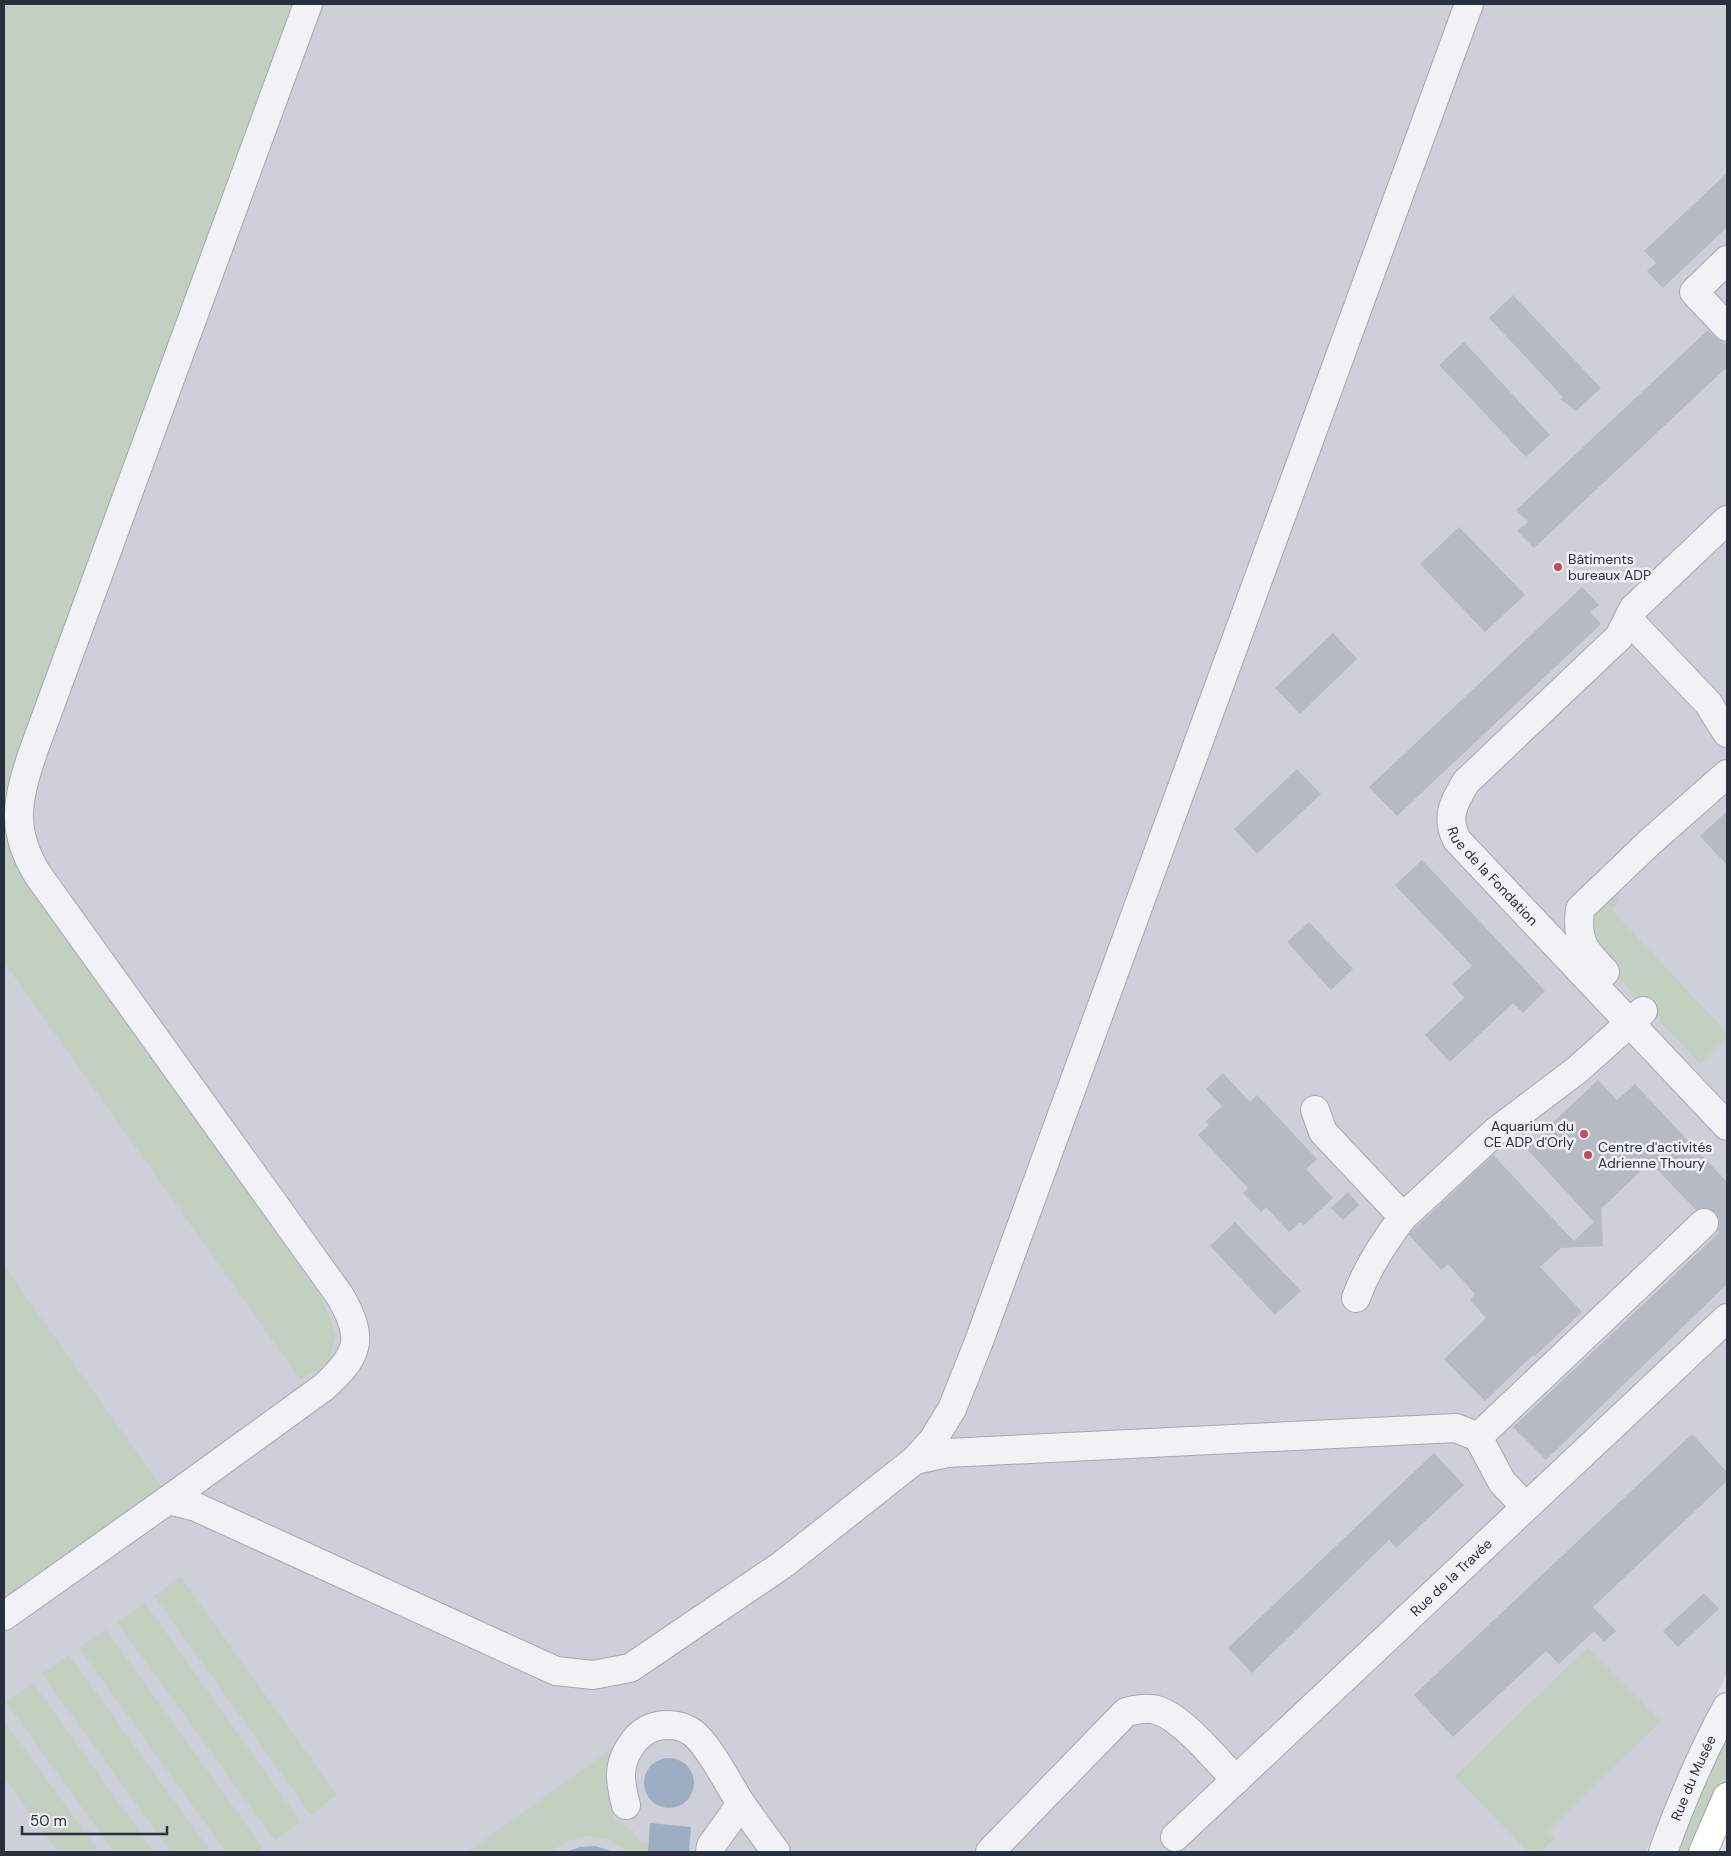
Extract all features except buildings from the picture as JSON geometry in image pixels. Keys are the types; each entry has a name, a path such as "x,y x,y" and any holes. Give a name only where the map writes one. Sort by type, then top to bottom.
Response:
{"main road":[{"path":"1703,1852 1727,1797"},
{"path":"1718,1852 1727,1830"}],"lane":[{"path":"4,1616 324,1387 337,1375 351,1357 356,1345 356,1334 340,1296 38,874 11,826 19,808 33,752 308,4"},
{"path":"168,1500 196,1507 556,1671 593,1675 630,1668 782,1565 915,1460 932,1440 952,1410 978,1344 1469,4"},
{"path":"1727,260 1694,292 1727,327"},
{"name":"Rue de la Fondation","path":"1727,520 1633,609 1619,637 1466,782 1452,807 1452,830 1457,840 1527,913 1727,1102"},
{"path":"1629,620 1708,702 1727,733"},
{"path":"1527,913 1540,918 1563,920 1580,909 1651,841 1727,774"},
{"name":"Rue de la Fondation","path":"1580,909 1578,925 1584,949 1636,1017 1727,1126"},
{"path":"1356,1298 1364,1275 1389,1235 1403,1217 1495,1132 1577,1070 1636,1017"},
{"path":"1316,1110 1322,1132 1403,1217"},
{"path":"1478,1437 1704,1223"},
{"name":"Rue de la Travée","path":"1175,1837 1727,1318"},
{"path":"915,1460 947,1454 1456,1428 1478,1437 1502,1482 1525,1506"},
{"name":"Rue du Musée","path":"1663,1852 1698,1764 1727,1706"},
{"path":"990,1852 1126,1712 1140,1709 1156,1709 1175,1719 1236,1780"},
{"path":"626,1805 621,1786 620,1768 629,1747 638,1736 650,1728 670,1724 684,1727 695,1734 707,1749 741,1804 776,1852"},
{"path":"710,1852 711,1846 741,1804"}],"shaded area":[{"path":"4,4 1727,4 1727,1674 1694,1739 1646,1852 4,1852"}],"green space":[{"path":"4,4 297,4 4,800"},
{"path":"6,838 14,856 322,1299 336,1334 329,1363 300,1379 4,962 4,840"},
{"path":"1611,894 1618,899 1618,902 1611,909 1727,1033 1727,1037 1700,1064 1594,951 1584,924"},
{"path":"4,1266 165,1492 4,1601"},
{"path":"181,1577 337,1795 311,1815 154,1596"},
{"path":"145,1603 301,1822 275,1841 117,1622"},
{"path":"106,1629 263,1848 256,1852 226,1852 79,1648"},
{"path":"1588,1647 1661,1721 1548,1832 1555,1838 1541,1852 1528,1852 1455,1776"},
{"path":"69,1655 211,1852 171,1852 42,1674"},
{"path":"33,1683 154,1852 114,1852 6,1702"},
{"path":"4,1720 99,1852 58,1852 4,1777"},
{"path":"1727,1728 1727,1780 1696,1852 1673,1852"},
{"path":"625,1737 612,1803 614,1820 634,1831 639,1842 648,1844 648,1852 628,1852 606,1839 587,1836 569,1841 549,1852 467,1852 604,1754"}],"water":[{"path":"664,1758 674,1758 687,1765 694,1778 694,1788 687,1801 674,1808 664,1808 655,1804 648,1797 644,1788 644,1778 648,1769 655,1762"},
{"path":"650,1823 691,1827 689,1852 648,1852"},
{"path":"596,1846 613,1852 565,1852 580,1847"}],"place":[{"name":"Bâtiments bureaux ADP","path":"1558,567"},
{"name":"Aquarium du CE ADP d'Orly","path":"1584,1134"},
{"name":"Centre d'activités Adrienne Thoury","path":"1588,1155"}]}
